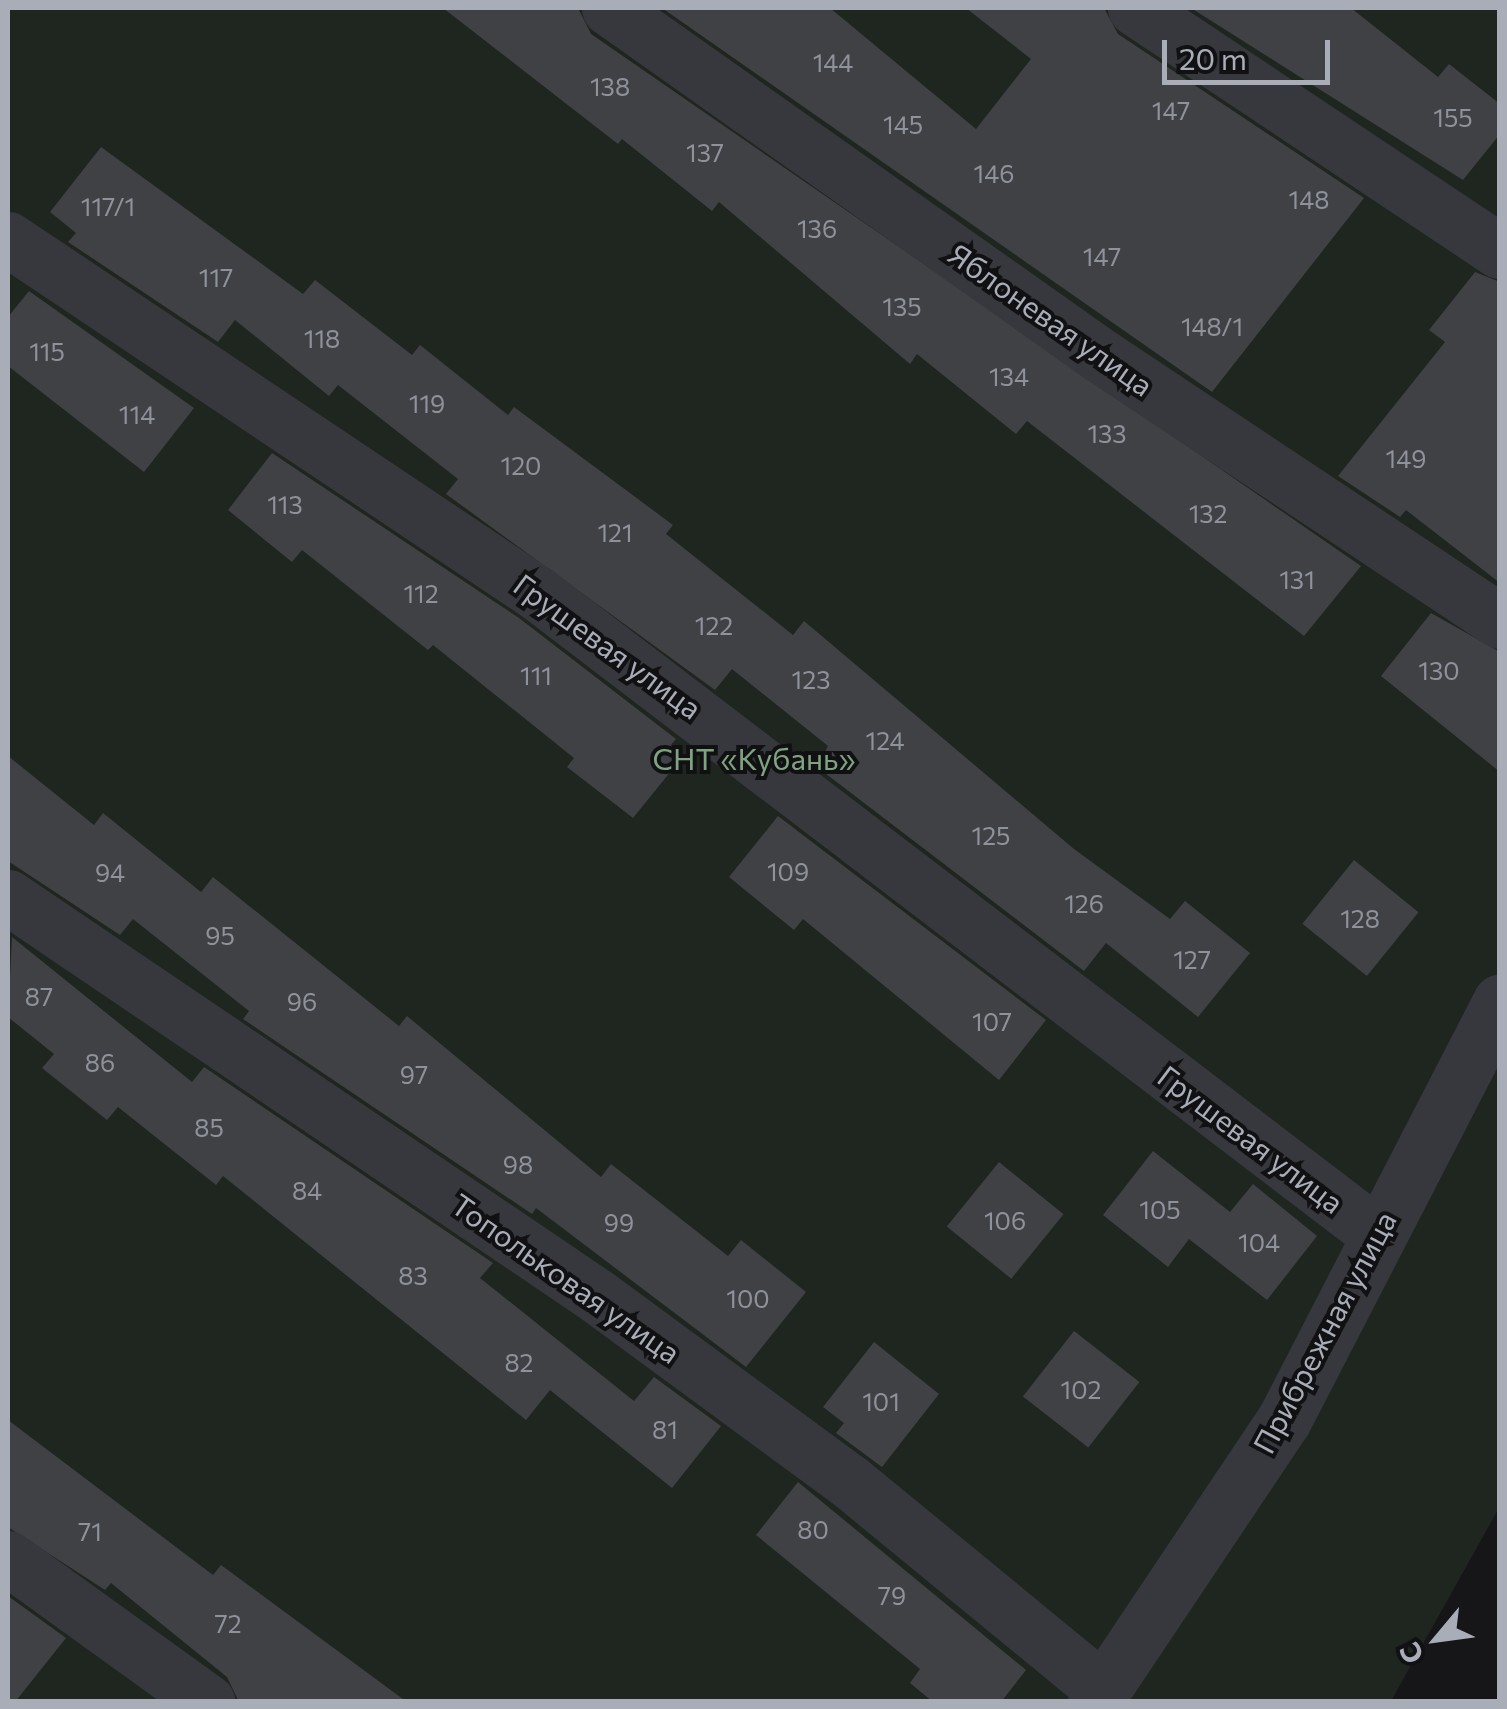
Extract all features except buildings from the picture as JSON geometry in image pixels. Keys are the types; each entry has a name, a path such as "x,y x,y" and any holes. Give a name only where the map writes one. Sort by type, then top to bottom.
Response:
{"street":[{"name":"Яблоневая улица","path":"609,8 1101,356 1500,621"},
{"path":"1135,8 1500,250"},
{"name":"Грушевая улица","path":"8,238 538,593 1376,1233"},
{"name":"Топольковая улица","path":"8,897 598,1296 849,1481 1099,1695"},
{"name":"Прибрежная улица","path":"1099,1695 1284,1420 1376,1233 1500,1001"},
{"path":"8,1558 208,1702"}],"green space":[{"name":"СНТ «Кубань»","path":"8,8 1499,8 1499,1508 1391,1701 8,1702"}]}
